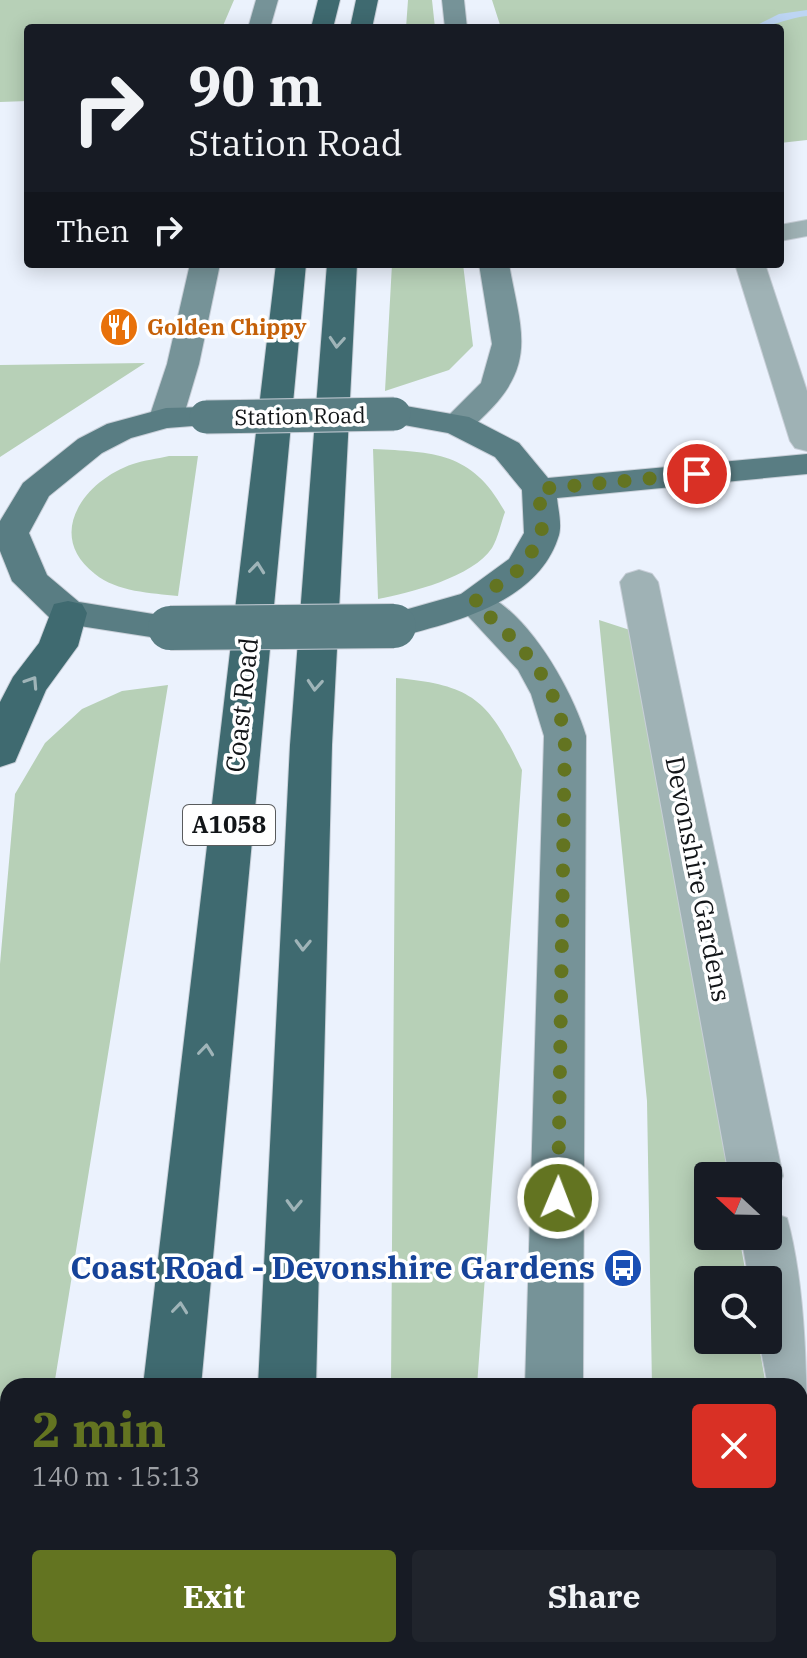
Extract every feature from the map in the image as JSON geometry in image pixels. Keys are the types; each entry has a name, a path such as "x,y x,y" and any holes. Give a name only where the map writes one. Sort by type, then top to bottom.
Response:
{"highway":[{"path":"323,24 329,0"},
{"path":"362,24 367,0"},
{"name":"Coast Road","path":"173,1378 291,268"},
{"name":"A1058","path":"287,1378 311,745 342,268"},
{"path":"0,752 27,686 58,646 68,613"}],"main road":[{"name":"Station Road","path":"166,418 394,414 457,424"},
{"path":"166,418 119,431 90,446 35,490 6,533 31,581 68,613 170,628 394,626 474,602 524,566 542,533 539,489 507,450 457,424"},
{"path":"539,489 807,464"}],"street":[{"path":"260,24 267,0"},
{"path":"453,0 456,24"},
{"path":"784,232 807,228"},
{"path":"166,418 183,364 204,268"},
{"path":"457,424 496,386 508,344 495,268"},
{"path":"751,268 807,441"},
{"name":"Devonshire Gardens","path":"639,582 753,1162"},
{"path":"474,602 528,652 546,678 559,708 565,736 554,1378"},
{"path":"771,1250 795,1378"}],"green space":[{"path":"0,0 234,0 224,24 24,24 24,101 0,102"},
{"path":"408,0 432,0 435,24 406,24"},
{"path":"492,0 807,0 807,140 784,143 784,24 500,24"},
{"path":"392,268 463,268 473,346 449,370 385,391"},
{"path":"145,363 0,457 0,365"},
{"path":"373,449 433,454 465,466 479,477 505,512 494,544 483,558 440,582 378,599"},
{"path":"169,456 198,456 178,596 113,585 95,574 80,559 73,543 72,526 77,510 100,482 115,472 133,464"},
{"path":"599,620 633,631 727,1162 694,1162 694,1250 742,1250 744,1266 694,1266 694,1354 760,1354 765,1378 652,1378 647,1101"},
{"path":"396,678 444,686 476,701 499,728 522,770 478,1378 391,1378"},
{"path":"168,685 55,1378 0,1378 0,964 15,794 45,743 82,709 122,691"}],"waterway":[{"path":"765,24 782,16 807,13"}],"place":[{"name":"Golden Chippy","path":"119,327"},
{"name":"Coast Road - Devonshire Gardens","path":"623,1268"}],"route":[{"path":"558,1198 565,736 559,708 546,678 528,652 474,602 524,566 542,533 539,489 697,474"}]}
